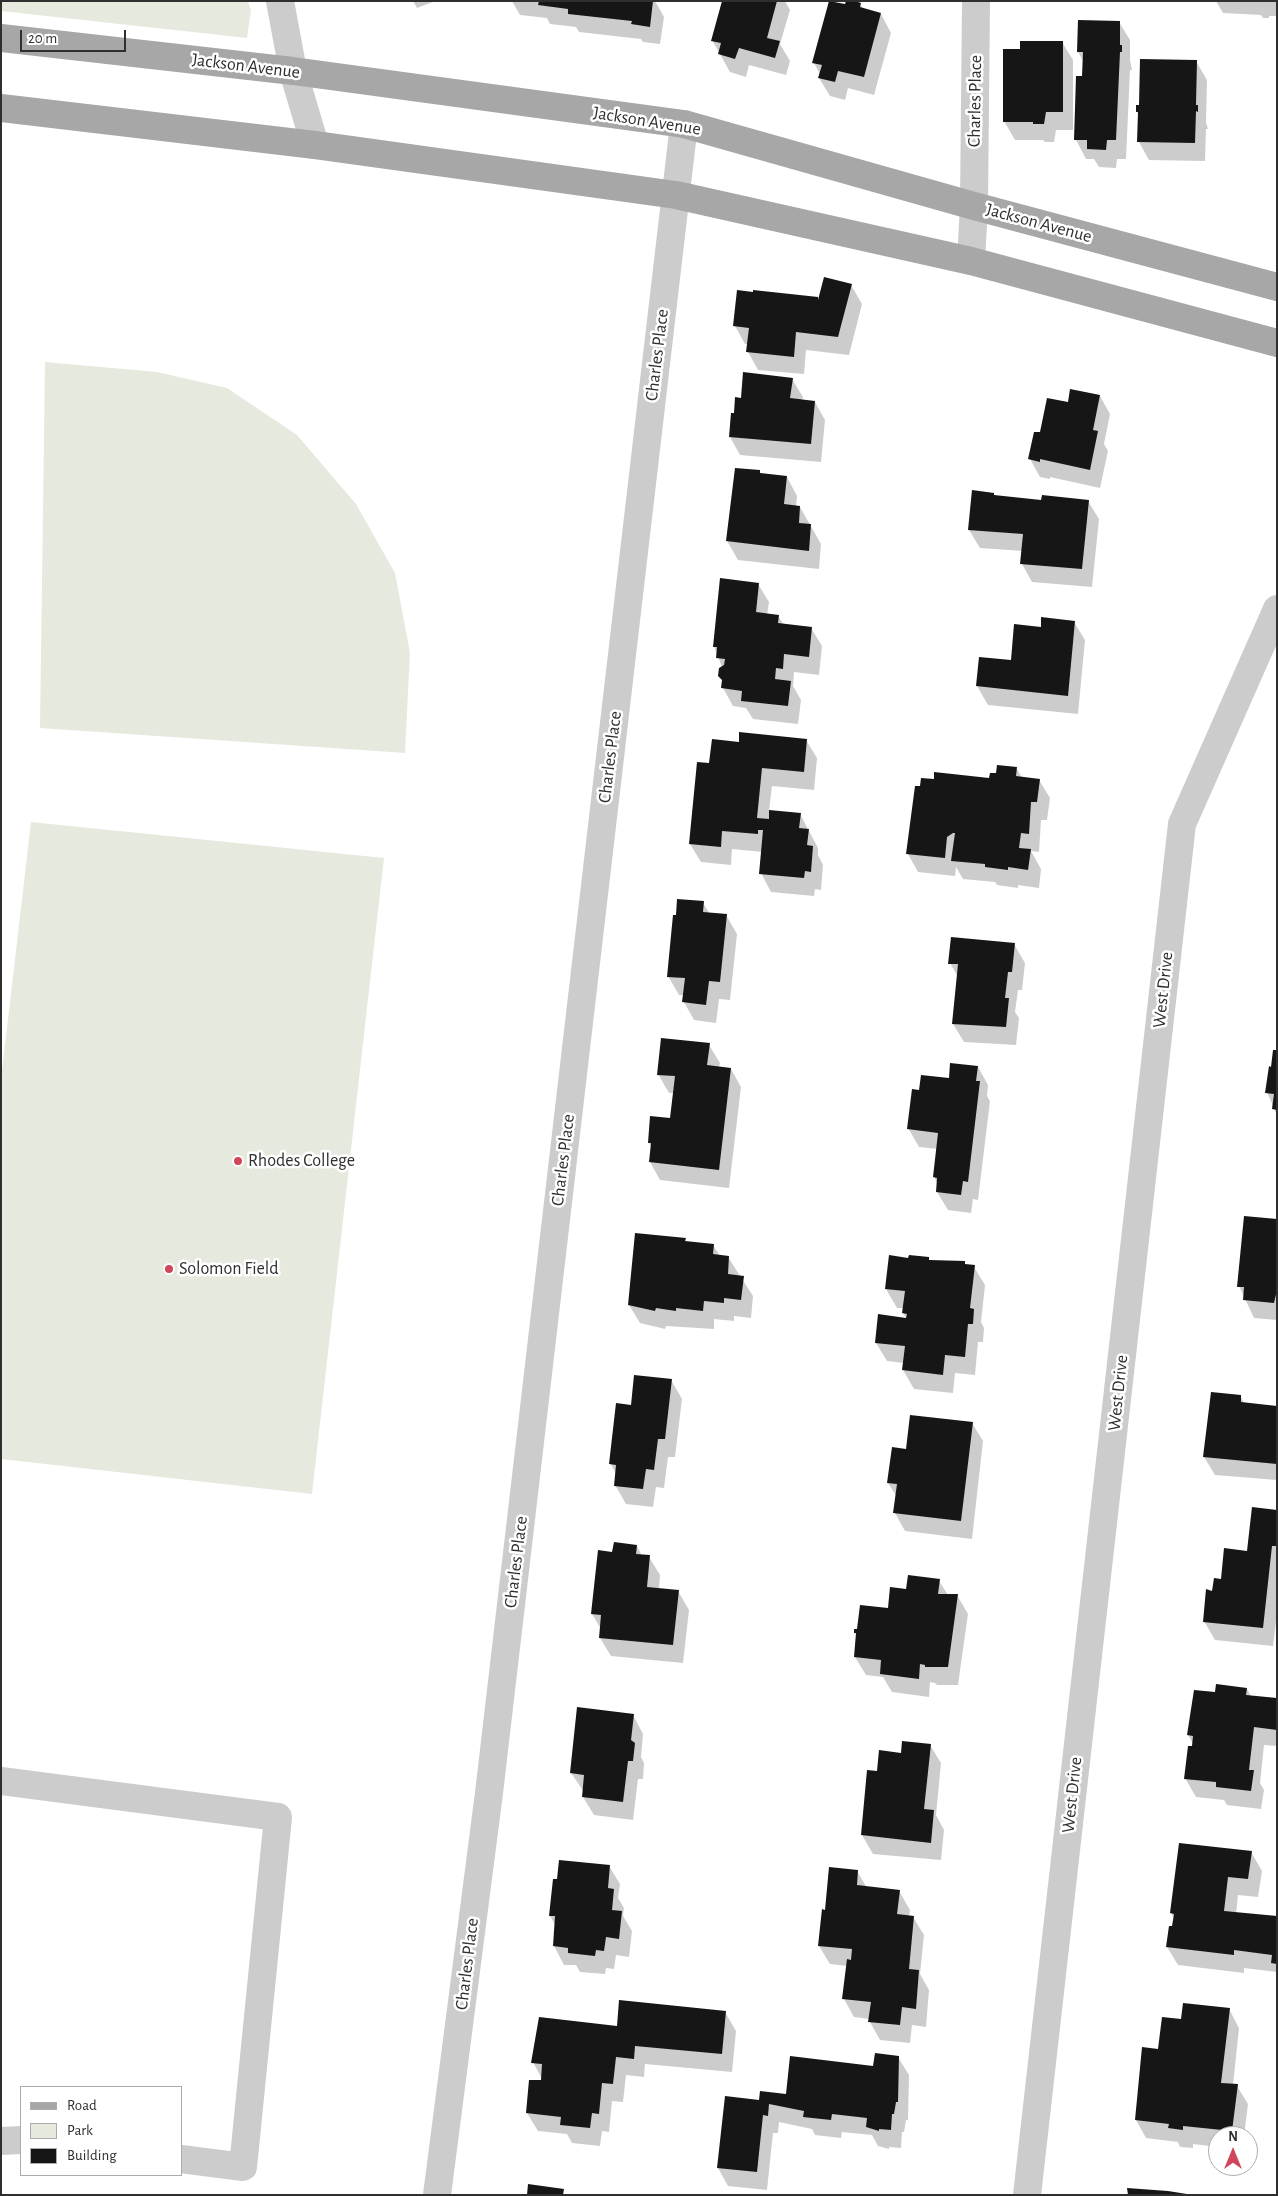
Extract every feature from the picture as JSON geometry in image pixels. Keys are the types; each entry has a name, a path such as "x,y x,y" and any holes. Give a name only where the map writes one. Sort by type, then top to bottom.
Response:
{"main road":[{"name":"Jackson Avenue","path":"1,38 293,71 684,124 974,206 1277,287"},
{"path":"1,108 315,144 676,195 971,261 1277,343"}],"street":[{"path":"280,1 293,71 315,144"},
{"name":"Charles Place","path":"971,261 974,206 976,1"},
{"name":"Charles Place","path":"437,2195 490,1783 684,124"},
{"name":"West Drive","path":"1027,2195 1182,824 1277,609"},
{"path":"1,1781 278,1817 244,2167 182,2159"},
{"path":"1,2141 20,2140"}],"green space":[{"path":"1,1 248,1 251,10 247,38 1,11"},
{"path":"45,362 157,372 227,388 297,435 356,504 395,573 410,653 405,753 40,728"},
{"name":"Solomon Field","path":"31,822 384,858 312,1494 1,1459 1,1079"}],"building":[{"path":"539,1 653,1 650,27 631,24 632,21 568,14 568,9 538,5"},
{"path":"722,1 777,1 767,38 780,41 775,58 739,48 735,59 718,54 721,43 711,41"},
{"path":"829,1 845,4 846,1 855,1 861,3 860,7 881,13 864,77 838,71 835,82 818,78 822,65 812,63"},
{"path":"1078,20 1120,21 1120,45 1122,45 1122,52 1120,52 1116,140 1107,140 1106,150 1087,149 1087,140 1074,140 1076,76 1082,76 1083,52 1077,52"},
{"path":"1020,41 1063,41 1063,112 1046,112 1044,124 1003,122 1003,49 1020,49"},
{"path":"1140,59 1197,60 1196,105 1198,105 1198,112 1196,111 1195,143 1137,142 1138,112 1136,112 1136,105 1139,105"},
{"path":"824,277 852,284 838,337 796,332 794,357 746,352 749,328 733,326 737,290 818,297 818,300"},
{"path":"743,372 793,378 790,398 815,401 811,444 729,437 731,413 734,413 735,397 741,398"},
{"path":"1070,389 1100,395 1093,430 1098,431 1090,470 1040,459 1040,462 1028,459 1034,432 1040,432 1047,398 1068,402"},
{"path":"735,468 760,470 760,473 787,476 784,504 800,506 799,523 811,524 809,551 726,541"},
{"path":"972,490 994,493 994,495 1041,500 1042,495 1089,500 1082,569 1020,564 1023,534 968,530"},
{"path":"720,578 759,583 756,612 779,615 778,623 812,627 809,657 784,654 783,669 776,668 775,679 791,681 788,706 741,701 742,691 721,688 722,680 718,676 719,668 724,665 725,659 716,658 717,647 713,647"},
{"path":"1041,617 1075,621 1068,696 976,686 979,657 1011,660 1014,624 1041,627"},
{"path":"739,732 807,739 804,772 762,768 757,818 769,819 769,810 801,813 799,828 809,829 807,845 813,846 811,872 805,871 804,878 759,874 763,830 758,830 758,834 722,831 721,847 689,844 697,762 709,763 712,739 739,742"},
{"path":"997,765 1017,767 1016,776 1040,779 1037,802 1031,802 1029,834 1021,833 1019,848 1031,849 1028,870 1008,867 1008,870 985,867 985,864 951,861 955,833 947,837 945,858 906,854 915,786 920,786 921,778 934,779 934,772 989,778 990,773 996,773"},
{"path":"677,899 704,901 703,912 727,914 720,982 709,981 706,1005 682,1002 685,978 667,977 673,915 676,915"},
{"path":"951,937 1015,943 1012,972 1008,972 1005,998 1009,998 1006,1027 952,1024 958,964 948,964"},
{"path":"661,1038 710,1043 707,1065 731,1068 719,1170 649,1162 651,1143 648,1143 650,1116 670,1118 675,1076 657,1075"},
{"path":"1273,1050 1277,1050 1277,1110 1272,1109 1274,1094 1265,1093"},
{"path":"950,1063 978,1066 976,1081 980,1081 968,1182 963,1181 961,1195 936,1192 937,1178 933,1177 938,1133 907,1129 912,1089 919,1090 921,1075 949,1078"},
{"path":"1244,1216 1277,1219 1277,1290 1274,1303 1243,1300 1244,1287 1237,1287"},
{"path":"635,1233 686,1238 685,1241 714,1244 713,1254 729,1256 728,1274 744,1276 741,1300 724,1298 724,1303 704,1301 703,1311 676,1308 676,1311 656,1308 655,1311 628,1305"},
{"path":"889,1255 908,1258 909,1255 929,1257 929,1260 965,1261 965,1264 975,1265 970,1308 974,1309 973,1324 968,1324 965,1357 945,1355 943,1375 902,1370 905,1346 875,1343 878,1314 906,1318 907,1314 902,1313 905,1291 885,1289"},
{"path":"634,1375 672,1379 665,1439 658,1439 654,1470 646,1469 643,1489 614,1486 616,1465 609,1464 616,1403 631,1405"},
{"path":"1211,1392 1241,1395 1241,1402 1277,1406 1277,1464 1203,1457"},
{"path":"910,1415 973,1422 961,1521 893,1513 897,1484 887,1483 892,1447 906,1449"},
{"path":"1252,1507 1277,1510 1277,1546 1272,1546 1263,1628 1203,1622 1206,1589 1212,1591 1214,1578 1221,1579 1224,1548 1247,1551"},
{"path":"614,1542 637,1545 636,1554 650,1555 647,1587 679,1590 673,1645 599,1638 601,1615 591,1614 598,1550 612,1552"},
{"path":"908,1575 940,1579 938,1594 958,1594 948,1667 925,1667 925,1665 920,1664 919,1679 880,1674 881,1660 854,1657 856,1633 854,1633 854,1629 857,1629 860,1605 888,1608 890,1587 906,1589"},
{"path":"1216,1684 1247,1688 1246,1695 1277,1698 1277,1730 1254,1727 1249,1770 1254,1770 1251,1791 1216,1787 1216,1782 1184,1779 1188,1746 1192,1746 1193,1736 1187,1735 1194,1690 1215,1692"},
{"path":"577,1707 634,1714 631,1740 635,1743 633,1761 628,1761 623,1802 582,1797 584,1775 570,1773"},
{"path":"902,1741 931,1744 924,1809 934,1810 931,1843 861,1835 867,1770 877,1771 879,1750 901,1753"},
{"path":"1179,1843 1252,1851 1248,1879 1228,1877 1224,1911 1277,1916 1277,1964 1271,1963 1272,1955 1234,1950 1234,1955 1166,1947 1169,1926 1172,1926 1174,1914 1170,1913"},
{"path":"559,1860 610,1865 608,1888 614,1889 612,1910 622,1911 619,1939 606,1937 604,1951 596,1950 595,1956 568,1953 568,1948 553,1946 555,1916 549,1916 553,1879 557,1879"},
{"path":"829,1867 858,1870 857,1885 900,1890 897,1914 914,1916 909,1969 919,1970 916,2009 902,2007 900,2025 868,2022 871,2002 842,1999 847,1959 851,1960 852,1949 818,1946 822,1909 825,1910"},
{"path":"619,2000 726,2011 722,2054 635,2046 634,2059 616,2057 613,2084 602,2083 599,2114 592,2113 590,2128 560,2125 561,2117 526,2113 529,2080 541,2080 542,2064 531,2063 539,2017 617,2026"},
{"path":"1183,2003 1230,2008 1221,2083 1238,2084 1233,2126 1208,2126 1208,2129 1183,2126 1183,2130 1168,2128 1169,2124 1135,2120 1142,2047 1158,2049 1162,2017 1181,2019"},
{"path":"875,2053 899,2056 898,2102 896,2102 894,2114 892,2114 891,2130 879,2129 879,2131 866,2127 867,2118 832,2114 831,2120 803,2117 804,2111 769,2104 768,2116 763,2115 757,2172 717,2168 725,2096 759,2100 760,2091 786,2094 790,2056 873,2066"},
{"path":"528,2184 564,2189 563,2195 527,2195"},
{"path":"1127,2188 1168,2191 1193,2195 1128,2195"}],"place":[{"name":"Rhodes College","path":"238,1161"},
{"name":"Solomon Field","path":"169,1269"}]}
